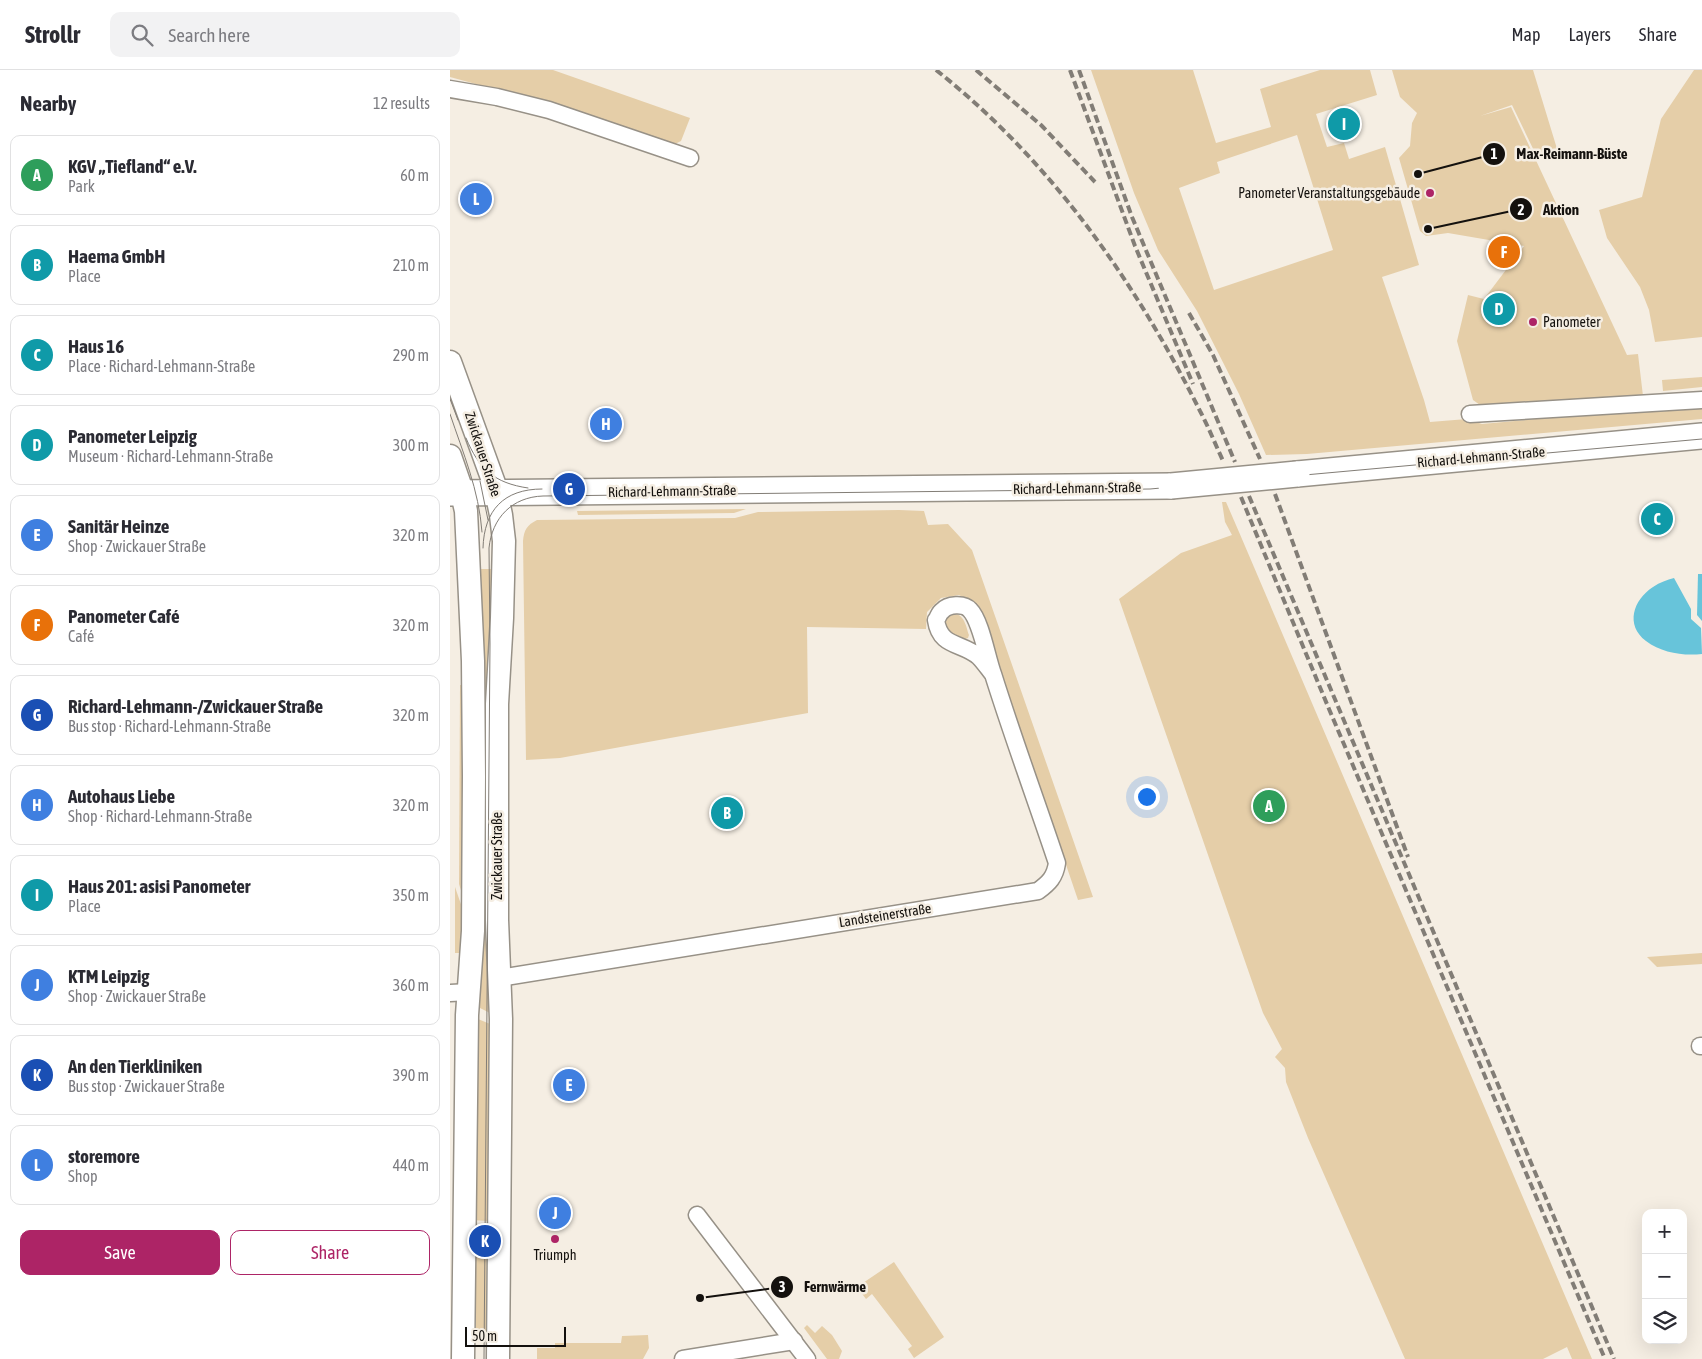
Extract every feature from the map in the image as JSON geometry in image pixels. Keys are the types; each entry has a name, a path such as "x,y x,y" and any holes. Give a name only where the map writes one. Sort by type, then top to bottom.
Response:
{"main road":[{"name":"Zwickauer Straße","path":"450,362 497,493 504,545 497,704 497,920 501,1038 498,1359"},
{"name":"Richard-Lehmann-Straße","path":"456,494 1171,486 1702,436"},
{"name":"Zwickauer Straße","path":"450,456 456,494 467,521 474,688 473,931 459,993 467,1014 463,1359"}],"street":[{"path":"450,89 497,97 549,110 690,158"},
{"path":"1470,414 1702,400"},
{"name":"Landsteinerstraße","path":"499,978 1038,891 1049,883 1055,874 1057,863 992,673"},
{"path":"697,1216 808,1359"},
{"path":"683,1359 794,1341"}],"shaded area":[{"path":"450,70 553,70 690,118 681,141 673,145 553,105 450,77"},
{"path":"1091,70 1193,70 1216,143 1271,127 1260,89 1320,70 1370,70 1377,95 1316,114 1327,147 1344,143 1349,159 1385,147 1419,265 1382,277 1430,422 1467,419 1482,424 1610,412 1702,407 1702,419 1307,454 1266,455 1239,394 1197,311 1158,250 1134,193","holes":["1297,135 1333,250 1214,290 1179,188 1220,173 1217,162"]},
{"path":"1392,70 1533,70 1558,152 1538,159 1512,105 1480,116 1511,107 1627,355 1638,354 1643,396 1487,410 1473,400 1457,341 1468,295 1484,299 1524,246 1448,233 1426,236 1420,231 1399,158 1410,146 1412,123 1417,113 1400,97"},
{"path":"1694,70 1702,70 1702,337 1655,342 1649,310 1640,287 1607,238 1599,210 1642,197 1661,119"},
{"path":"1702,377 1702,387 1663,391 1662,380"},
{"path":"1222,502 1226,502 1239,532 1592,1359 1572,1359 1567,1347 1543,1359 1405,1359 1308,1138 1286,1082 1285,1068 1275,1057 1282,1049 1263,1013 1119,599 1181,553 1232,535 1225,522"},
{"path":"746,509 734,513 578,515 577,511"},
{"path":"924,511 928,525 948,524 972,550 1093,897 1078,900 1002,677 973,603 959,595 941,598 927,612 926,629 807,627 808,713 560,758 526,760 523,541 528,526 537,520 735,518 758,512"},
{"path":"474,550 480,550 481,569 492,569 490,1013 480,1008 473,1008"},
{"path":"957,614 964,621 969,635 968,638 965,639 949,632 945,625 947,618"},
{"path":"460,685 464,685 467,909 459,884"},
{"path":"455,887 464,913 463,953 455,953"},
{"path":"1702,953 1702,964 1657,967 1647,957"},
{"path":"478,1019 490,1024 488,1221 471,1220"},
{"path":"476,1229 487,1229 486,1340 476,1339"},
{"path":"894,1262 944,1337 914,1358 908,1349 912,1346 872,1294 866,1299 857,1287"},
{"path":"807,1325 815,1333 822,1326 832,1335 842,1351 839,1359 827,1359 804,1328"},
{"path":"648,1335 649,1348 643,1359 537,1359 537,1348 555,1348 555,1343 621,1343 622,1336"}],"water":[{"path":"1698,574 1702,574 1702,621 1697,615"},
{"path":"1674,578 1691,609 1691,619 1701,628 1702,654 1680,654 1666,651 1646,641 1635,628 1634,613 1636,606 1646,592 1664,581"}],"tram line":[{"path":"450,399 458,420"},
{"path":"450,414 474,486 482,532"},
{"path":"466,438 476,458 489,473 516,486 528,488"},
{"path":"484,1359 490,644 489,548 494,527 513,505 522,500 543,496 1150,489 1702,439"},
{"path":"480,481 488,520"},
{"path":"483,548 487,523 499,504 517,493 542,489"}],"railway":[{"path":"936,70 978,105 1017,143 1087,226 1148,316 1200,411 1224,463"},
{"path":"976,70 1041,125 1095,182"},
{"path":"1070,70 1135,246 1193,384"},
{"path":"1079,70 1132,217 1235,462"},
{"path":"1189,313 1213,355 1260,459"},
{"path":"1275,494 1408,857"},
{"path":"1249,496 1614,1359"},
{"path":"1241,497 1605,1359"}],"place":[{"name":"Haus 201: asisi Panometer","path":"1344,124"},
{"name":"Max-Reimann-Büste","path":"1418,174"},
{"name":"Panometer Veranstaltungsgebäude","path":"1430,193"},
{"name":"storemore","path":"476,199"},
{"name":"Aktion","path":"1428,229"},
{"name":"Panometer Café","path":"1504,252"},
{"name":"Panometer Leipzig","path":"1499,309"},
{"name":"Panometer","path":"1533,322"},
{"name":"Autohaus Liebe","path":"606,424"},
{"name":"Richard-Lehmann-/Zwickauer Straße","path":"569,489"},
{"name":"Haus 16","path":"1657,519"},
{"name":"KGV „Tiefland“ e.V.","path":"1269,806"},
{"name":"Haema GmbH","path":"727,813"},
{"name":"Sanitär Heinze","path":"569,1085"},
{"name":"KTM Leipzig","path":"555,1213"},
{"name":"Triumph","path":"555,1239"},
{"name":"An den Tierkliniken","path":"485,1241"},
{"name":"Fernwärme","path":"700,1298"}]}
